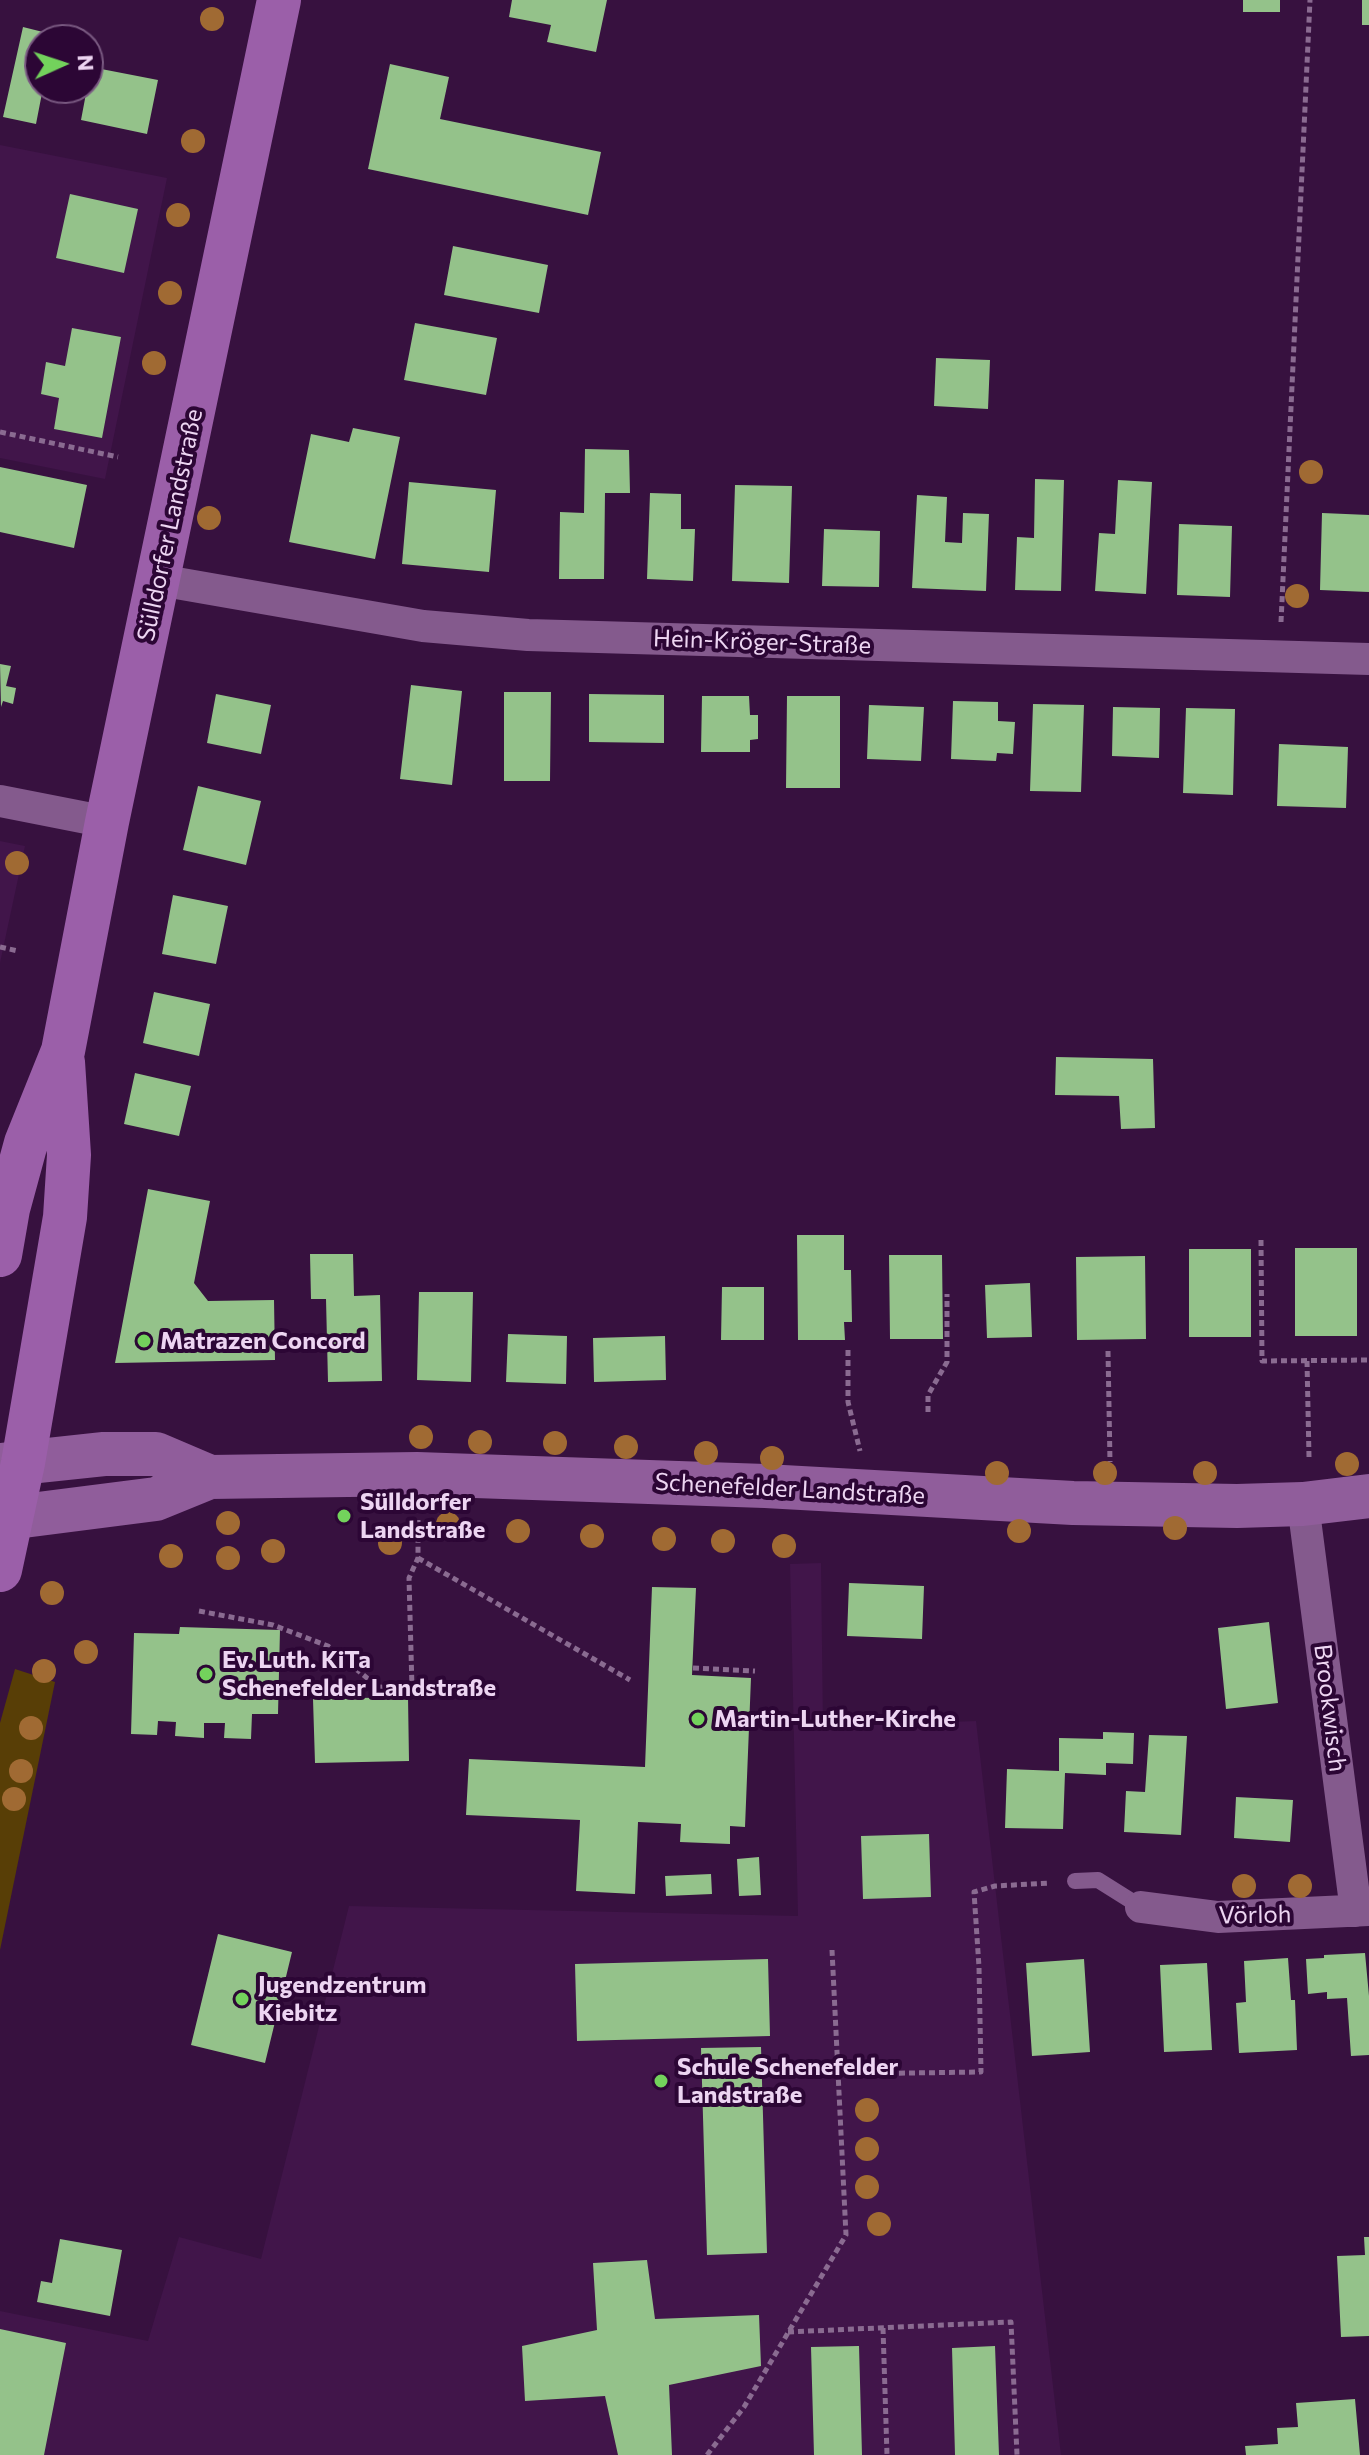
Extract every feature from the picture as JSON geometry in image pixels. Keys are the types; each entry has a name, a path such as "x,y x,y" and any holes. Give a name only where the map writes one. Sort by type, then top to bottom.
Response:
{"main road":[{"name":"Sülldorfer Landstraße","path":"0,1255 8,1209 26,1143 63,1051 107,822 279,0"},
{"name":"Sülldorfer Landstraße","path":"0,1570 11,1464 65,1217 69,1155 63,1051"},
{"name":"Schenefelder Landstraße","path":"11,1464 104,1454 156,1454 210,1477"},
{"name":"Schenefelder Landstraße","path":"6,1518 156,1499 210,1477 417,1474 765,1486 1073,1503 1237,1506 1303,1504 1369,1496"}],"street":[{"name":"Hein-Kröger-Straße","path":"159,580 423,626 528,635 1369,659"},
{"path":"0,801 107,822"},
{"name":"Brookwisch","path":"1303,1504 1362,1910"},
{"name":"Vörloh","path":"1141,1907 1218,1917 1362,1910"}],"lane":[{"path":"1075,1881 1098,1880 1141,1907"}],"path":[{"path":"1280,657 1310,0"},
{"path":"0,432 118,457"},
{"path":"0,947 18,951"},
{"path":"1261,1240 1262,1361 1369,1360"},
{"path":"928,1412 928,1395 947,1362 947,1294"},
{"path":"848,1350 848,1402 860,1451"},
{"path":"1108,1351 1110,1464"},
{"path":"1307,1361 1309,1457"},
{"path":"199,1611 273,1625 328,1646 378,1687 412,1688 409,1578 418,1558 418,1520"},
{"path":"418,1558 630,1680"},
{"path":"693,1668 755,1671"},
{"path":"839,2074 981,2072 974,1892 995,1886 1075,1881"},
{"path":"707,2455 744,2407 846,2235 832,1950"},
{"path":"788,2332 1011,2322 1017,2455"},
{"path":"883,2328 887,2455"}],"shaded area":[{"path":"0,145 167,178 105,479 0,458"},
{"path":"0,841 25,846 0,963"},
{"name":"Schule Schenefelder Landstraße","path":"821,1563 823,1727 976,1721 1061,2455 0,2455 0,2311 148,2341 179,2237 261,2259 349,1906 798,1916 790,1564"},
{"path":"15,1669 55,1682 0,1950 0,1723"}],"building":[{"path":"512,0 607,0 596,52 547,42 551,25 509,17"},
{"path":"1243,0 1280,0 1280,12 1243,12"},
{"path":"1362,0 1369,0 1369,25 1362,25"},
{"path":"23,27 24,104 40,104 36,124 3,117"},
{"path":"390,64 449,77 440,119 601,152 588,215 368,169"},
{"path":"104,70 158,80 147,134 81,120 84,104 104,104"},
{"path":"70,194 138,209 124,273 56,258"},
{"path":"453,246 548,265 539,313 444,295"},
{"path":"415,323 497,338 486,395 404,380"},
{"path":"72,328 121,337 102,438 54,429 59,398 41,394 46,362 65,366"},
{"path":"936,358 990,360 988,409 934,406"},
{"path":"353,428 400,437 375,559 289,542 311,434 349,442"},
{"path":"585,449 629,450 630,493 605,493 604,579 559,579 560,512 584,513"},
{"path":"0,467 87,485 74,548 0,532"},
{"path":"1035,479 1064,480 1061,591 1015,590 1017,537 1034,538"},
{"path":"1118,480 1152,482 1146,594 1095,591 1099,533 1115,534"},
{"path":"409,482 496,490 489,572 402,564"},
{"path":"735,485 792,486 789,583 732,581"},
{"path":"650,493 681,494 681,529 695,529 693,581 647,579"},
{"path":"917,495 947,497 945,542 962,543 963,513 989,514 986,591 912,588"},
{"path":"1322,513 1369,515 1369,592 1320,590"},
{"path":"1179,524 1232,526 1230,597 1177,595"},
{"path":"824,529 880,531 879,587 822,586"},
{"path":"0,664 11,666 6,686 16,688 13,704 3,701 1,707"},
{"path":"411,685 462,691 452,785 400,779"},
{"path":"504,692 551,692 550,781 504,781"},
{"path":"216,694 271,705 261,754 207,743"},
{"path":"589,694 664,695 664,743 589,742"},
{"path":"702,696 749,696 750,715 758,715 758,739 750,740 750,752 701,752"},
{"path":"787,696 840,696 840,788 786,788"},
{"path":"953,701 998,702 998,721 1015,722 1013,754 997,753 996,761 951,759"},
{"path":"1033,704 1084,705 1081,792 1030,791"},
{"path":"869,705 924,707 921,761 867,759"},
{"path":"1113,707 1160,708 1159,758 1112,756"},
{"path":"1186,708 1235,709 1233,795 1183,793"},
{"path":"1279,744 1348,747 1346,808 1277,806"},
{"path":"198,786 261,801 246,865 183,850"},
{"path":"173,895 228,906 216,964 162,954"},
{"path":"154,992 210,1004 199,1056 143,1043"},
{"path":"1056,1057 1153,1059 1155,1128 1121,1129 1119,1096 1055,1095"},
{"path":"135,1073 191,1086 179,1136 124,1124"},
{"path":"148,1189 210,1201 194,1283 208,1301 274,1300 275,1360 115,1363"},
{"path":"797,1235 844,1235 844,1270 851,1270 852,1322 844,1322 845,1340 798,1340"},
{"path":"1295,1248 1357,1248 1357,1336 1295,1336"},
{"path":"1189,1249 1251,1249 1251,1337 1189,1337"},
{"path":"310,1254 353,1254 354,1296 380,1295 382,1381 328,1382 326,1299 311,1299"},
{"path":"889,1255 942,1255 943,1339 890,1339"},
{"path":"1145,1256 1146,1339 1077,1340 1076,1257"},
{"path":"1030,1283 1032,1337 987,1338 985,1285"},
{"path":"722,1287 764,1287 764,1340 721,1340"},
{"path":"419,1292 473,1292 471,1382 417,1380"},
{"path":"508,1334 567,1336 566,1384 506,1382"},
{"path":"665,1336 666,1380 594,1382 593,1338"},
{"path":"849,1583 924,1586 922,1639 847,1636"},
{"name":"Martin-Luther-Kirche","path":"652,1587 696,1588 692,1675 751,1678 745,1827 730,1826 730,1844 680,1842 681,1824 638,1822 635,1894 576,1891 580,1820 466,1815 469,1759 645,1767"},
{"path":"1269,1622 1278,1703 1226,1709 1218,1628"},
{"name":"Ev. Luth. KiTa Schenefelder Landstraße","path":"180,1627 280,1630 278,1714 252,1714 251,1739 224,1738 225,1723 204,1723 204,1738 175,1736 176,1722 158,1721 157,1735 131,1734 134,1633 179,1634"},
{"path":"408,1697 409,1761 315,1763 313,1699"},
{"path":"1103,1732 1134,1733 1133,1764 1106,1763 1106,1775 1065,1773 1063,1829 1005,1828 1007,1769 1059,1771 1059,1738 1103,1739"},
{"path":"1149,1735 1187,1736 1181,1835 1124,1832 1126,1791 1145,1792"},
{"path":"1236,1797 1293,1800 1290,1842 1234,1838"},
{"path":"929,1834 931,1897 863,1899 861,1836"},
{"path":"759,1857 761,1895 739,1896 737,1859"},
{"path":"711,1874 712,1894 666,1896 665,1876"},
{"name":"Jugendzentrum Kiebitz","path":"218,1934 292,1952 265,2063 191,2045"},
{"path":"1365,1953 1369,2055 1351,2056 1347,1998 1327,1999 1327,1992 1308,1994 1306,1959"},
{"path":"1288,1958 1291,2000 1295,2000 1297,2050 1239,2053 1236,2003 1246,2002 1244,1961"},
{"path":"768,1959 770,2036 577,2041 575,1964"},
{"path":"1084,1959 1090,2052 1032,2056 1026,1963"},
{"path":"1207,1963 1212,2050 1164,2052 1160,1965"},
{"path":"761,2047 767,2253 707,2255 701,2048"},
{"path":"1364,2237 1369,2237 1369,2336 1341,2337 1337,2256 1365,2255"},
{"path":"60,2239 122,2250 110,2316 37,2302 41,2281 52,2283"},
{"path":"647,2260 655,2319 759,2315 761,2366 669,2385 672,2455 618,2455 605,2396 525,2401 522,2346 597,2330 593,2263"},
{"path":"0,2329 66,2343 44,2455 0,2455"},
{"path":"859,2346 862,2455 814,2455 811,2347"},
{"path":"995,2346 999,2455 955,2455 952,2348"},
{"path":"1355,2399 1360,2455 1246,2455 1245,2446 1278,2444 1277,2428 1298,2427 1296,2403"}],"place":[{"name":"Matrazen Concord","path":"144,1341"},
{"name":"Sülldorfer Landstraße","path":"344,1516"},
{"name":"Ev. Luth. KiTa Schenefelder Landstraße","path":"206,1674"},
{"name":"Martin-Luther-Kirche","path":"698,1719"},
{"name":"Jugendzentrum Kiebitz","path":"242,1999"},
{"name":"Schule Schenefelder Landstraße","path":"661,2081"}]}
